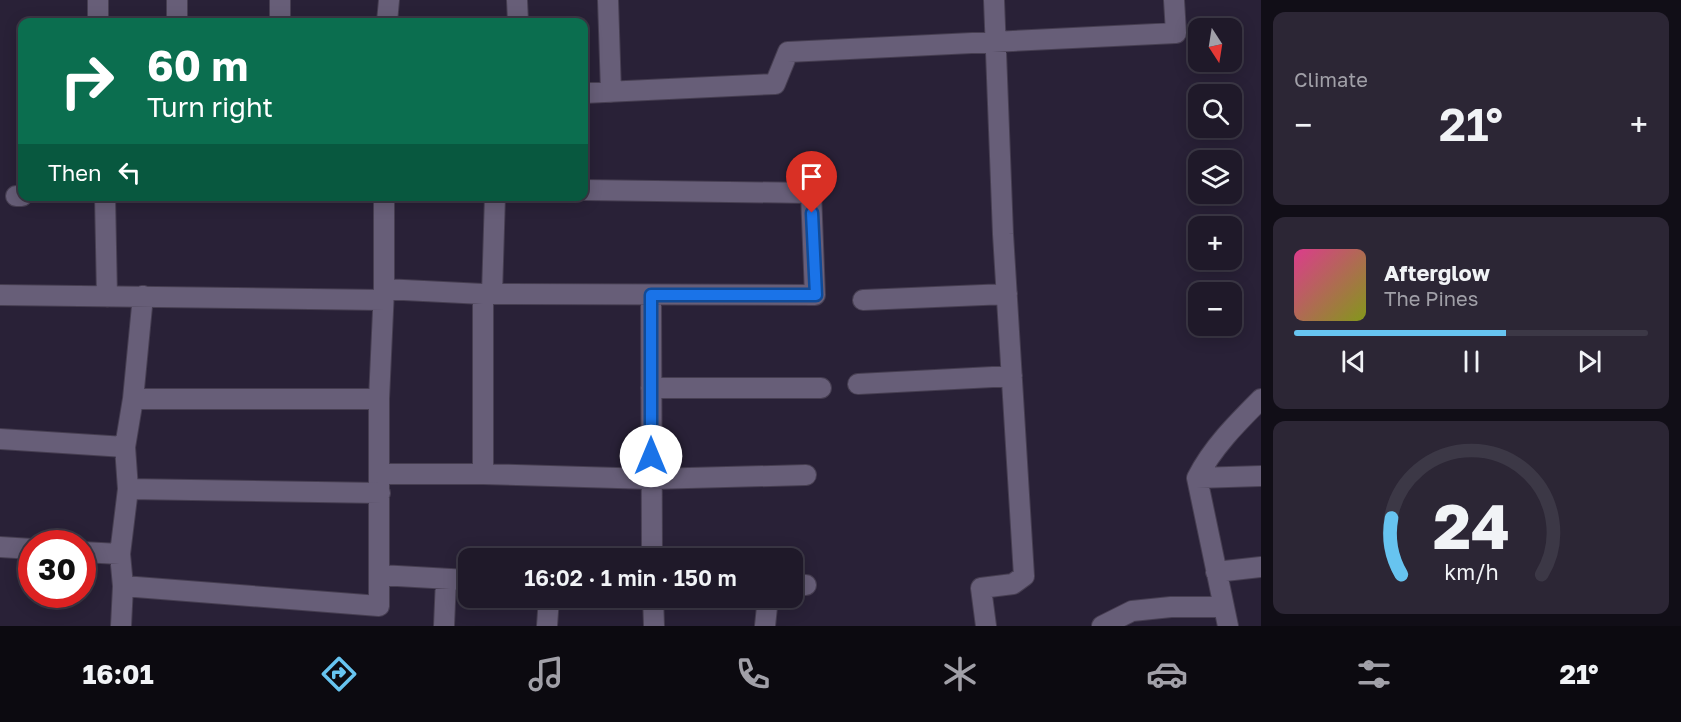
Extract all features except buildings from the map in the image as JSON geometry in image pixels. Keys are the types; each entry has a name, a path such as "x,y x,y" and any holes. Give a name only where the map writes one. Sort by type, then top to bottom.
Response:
{"street":[{"path":"98,0 98,18"},
{"path":"177,0 177,18"},
{"path":"280,0 280,18"},
{"path":"387,18 389,0"},
{"path":"517,0 518,18"},
{"path":"608,0 611,92"},
{"path":"986,626 981,588 1013,584 1024,576 1007,294 994,0"},
{"path":"588,93 775,84 788,52 1176,33 1174,0"},
{"path":"0,295 107,297 488,294 816,295 811,193 588,190"},
{"path":"105,201 107,297"},
{"path":"123,586 379,606 379,399 384,295 384,201"},
{"path":"483,474 488,294 495,201"},
{"path":"863,300 1007,294"},
{"path":"651,295 652,548"},
{"path":"121,626 123,586 120,554 128,489 126,447 143,296"},
{"path":"858,384 1012,376"},
{"path":"651,388 821,388"},
{"path":"133,399 379,399"},
{"path":"1102,626 1132,611 1171,607 1226,616 1197,478 1203,466 1233,428 1261,399"},
{"path":"0,439 126,447"},
{"path":"128,489 380,484 483,474 651,479 806,475"},
{"path":"1197,478 1261,476"},
{"path":"0,547 18,548"},
{"path":"96,553 120,554"},
{"path":"1216,572 1261,567"},
{"path":"380,575 458,580"},
{"path":"444,626 446,579"},
{"path":"547,626 548,608"},
{"path":"653,608 654,626"},
{"path":"765,626 767,608"}],"route":[{"path":"651,456 651,295 816,295 812,213"}]}
